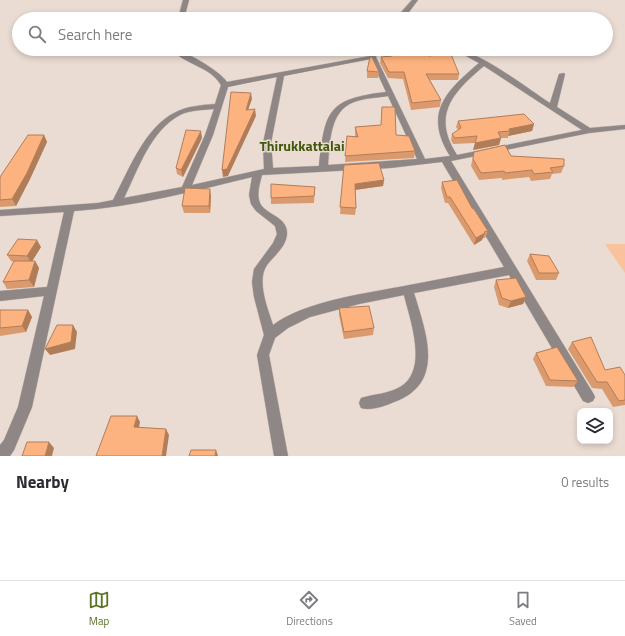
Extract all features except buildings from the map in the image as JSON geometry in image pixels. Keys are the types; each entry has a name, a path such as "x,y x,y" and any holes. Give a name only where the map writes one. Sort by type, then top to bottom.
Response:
{"street":[{"path":"183,12 186,0"},
{"path":"406,12 415,0"},
{"path":"183,56 214,71 222,78 225,86 209,135 186,188"},
{"path":"470,56 484,63 589,131"},
{"path":"225,86 372,57 422,162"},
{"path":"484,63 460,84 444,105 442,130 444,140 450,158 512,270 588,397"},
{"path":"553,108 562,74"},
{"path":"269,171 267,143 281,76"},
{"path":"323,169 329,129 334,113 337,109 347,102 356,99 390,94"},
{"path":"117,202 136,165 162,126 177,114 186,111 219,106"},
{"path":"0,213 98,206 269,171 422,162 589,131 625,126"},
{"path":"258,173 253,194 254,202 258,209 277,221 281,227 280,241 262,263 258,275 258,286 270,335"},
{"path":"1,456 9,445 25,407 50,291 70,208"},
{"path":"281,456 264,355 266,344 270,335 284,324 307,313 359,299 512,270"},
{"path":"366,403 387,399 405,390 415,383 419,374 422,363 421,348 408,290"},
{"path":"0,296 50,291"}],"shaded area":[{"path":"605,244 625,244 625,273"}],"district":[{"name":"Thirukkattalai","path":"302,145"}]}
